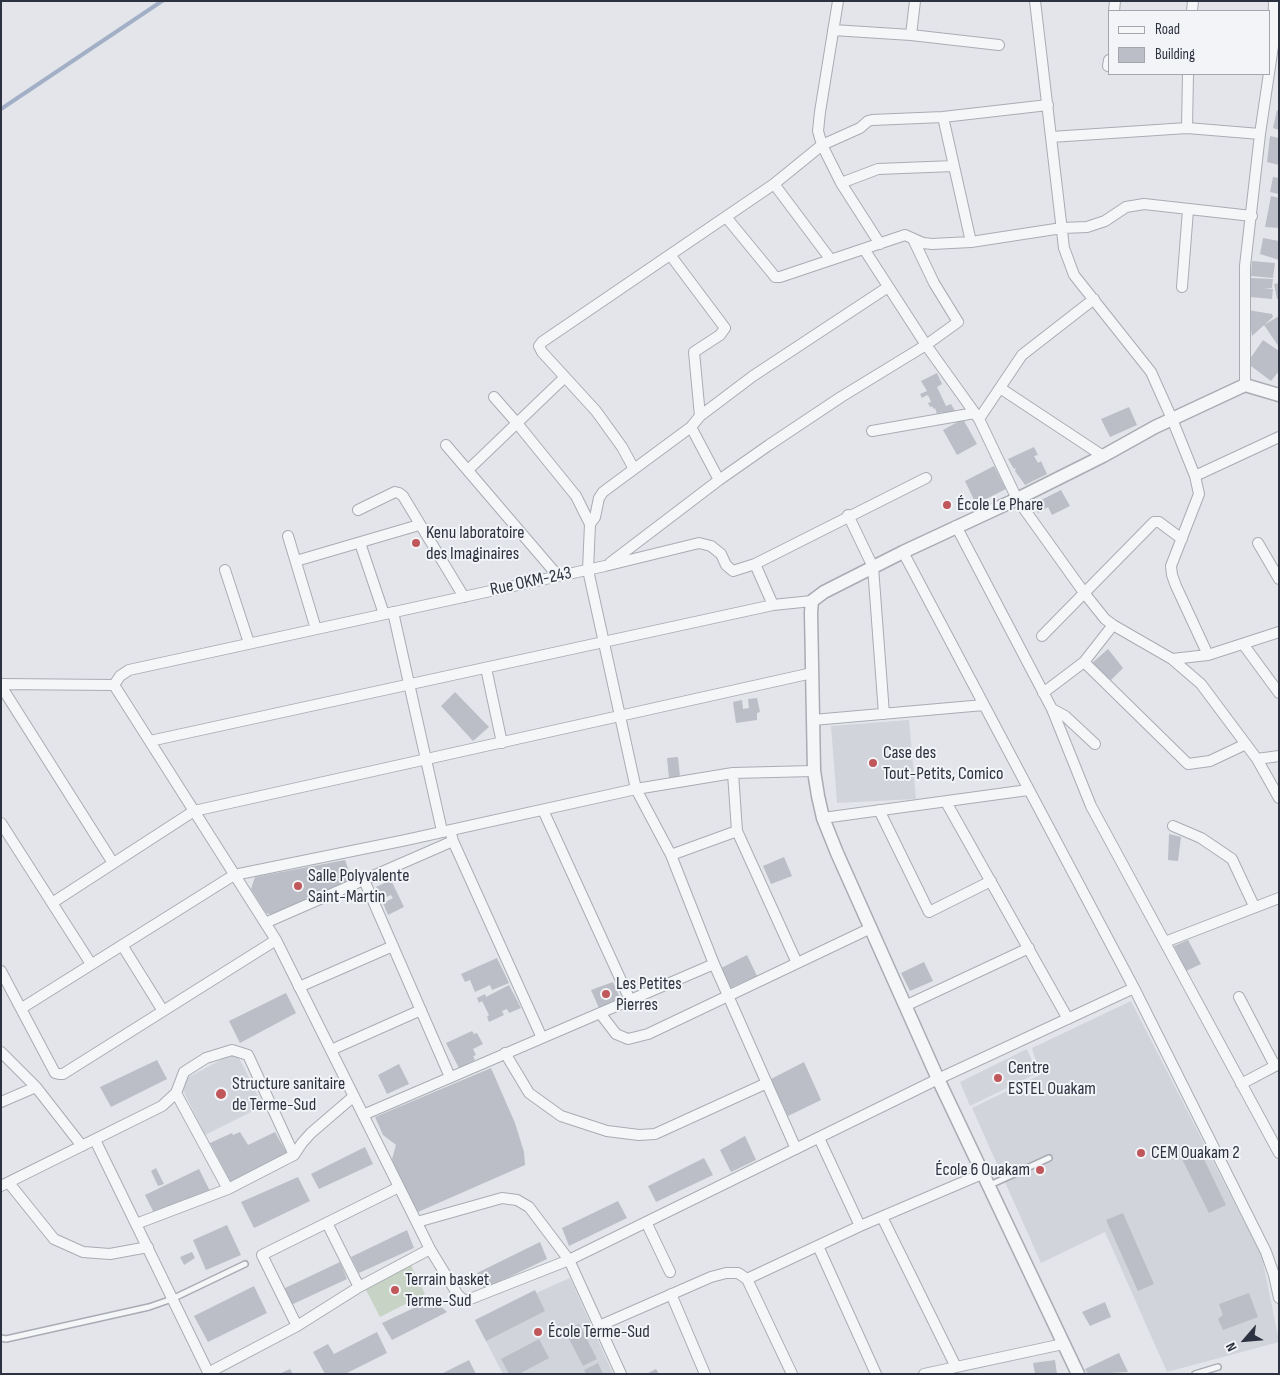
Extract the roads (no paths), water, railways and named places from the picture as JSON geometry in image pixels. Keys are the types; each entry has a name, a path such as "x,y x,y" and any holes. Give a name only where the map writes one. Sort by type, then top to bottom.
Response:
{"street":[{"path":"838,1 818,131 822,145 841,183 880,244"},
{"path":"911,36 915,1"},
{"path":"1035,1 1064,248 1074,275 1151,372 1195,476 1199,494 1171,566 1172,575 1208,655"},
{"path":"1270,66 1273,46 1274,1"},
{"path":"833,30 998,45"},
{"path":"1187,128 1188,75"},
{"path":"1245,385 1245,266 1269,75"},
{"path":"634,469 622,447 596,411 542,352 539,346 542,342 671,256 774,184 822,145 860,128 872,120 943,117 1048,105"},
{"path":"943,117 971,242"},
{"path":"1051,137 1187,128 1260,134"},
{"path":"841,183 878,168 954,166"},
{"path":"774,184 831,260"},
{"path":"726,217 775,277 780,277 905,235 932,244 971,242 1062,228 1087,227 1105,221 1126,207 1144,204 1252,216"},
{"path":"1182,287 1188,210"},
{"path":"605,566 719,480 840,397 958,322 934,282 913,239"},
{"path":"864,249 888,288 977,416 1017,499 1085,594 1105,619 1172,660 1201,684 1257,759 1279,798"},
{"path":"671,256 724,328 720,335 694,352 700,416"},
{"path":"590,524 595,517 599,498 603,492 691,427 700,416 753,376 888,288"},
{"path":"872,431 977,416 1000,388 1022,355 1094,299"},
{"path":"468,470 565,377"},
{"path":"150,741 773,606 812,601 824,592 903,552 1017,499 1172,419 1245,385 1279,395"},
{"path":"1000,388 1103,456"},
{"path":"494,397 576,496 590,524 588,570 636,789 671,854 714,964 796,1149"},
{"path":"691,427 719,480"},
{"path":"1195,476 1279,437"},
{"path":"446,445 558,576"},
{"name":"Rue OKM-243","path":"114,685 120,676 129,670 588,570 699,543 711,546 721,554 726,565 733,571 755,564 926,478"},
{"path":"358,510 395,492 403,496 464,597"},
{"path":"848,516 873,567 884,714"},
{"path":"1042,636 1156,521 1182,539"},
{"path":"296,562 419,525"},
{"path":"956,526 1052,709 1091,806 1279,1153"},
{"path":"288,536 316,629"},
{"path":"360,543 389,613 410,685 426,759 446,831 453,842 542,1038"},
{"path":"1258,543 1276,566 1279,579"},
{"path":"903,552 1134,988 1266,1252 1279,1298"},
{"path":"755,564 773,606"},
{"path":"225,570 249,643"},
{"path":"812,601 814,770 823,818 938,1079 1078,1374"},
{"path":"1043,693 1084,662 1113,625"},
{"path":"1172,660 1208,655 1279,632"},
{"path":"1243,644 1279,693"},
{"path":"1084,662 1188,764 1210,761 1246,744"},
{"path":"486,668 502,742"},
{"path":"52,902 194,811 812,673"},
{"path":"1,685 114,685 276,940 430,1249 458,1295 465,1301 569,1260 938,1079 1134,988"},
{"path":"1,685 113,863"},
{"path":"813,720 984,705"},
{"path":"1052,709 1066,716 1094,744"},
{"path":"1257,759 1279,756"},
{"path":"22,1008 234,875 636,789 733,773 814,770"},
{"path":"733,773 737,831 797,963"},
{"path":"823,818 1028,790"},
{"path":"946,802 1068,1019"},
{"path":"543,810 630,1000"},
{"path":"879,810 929,912 991,881"},
{"path":"1,823 91,964"},
{"path":"1173,826 1202,838 1232,859 1254,906"},
{"path":"671,854 737,831"},
{"path":"265,923 453,842"},
{"path":"364,880 450,1077"},
{"path":"1165,942 1254,906 1279,898"},
{"path":"600,1013 616,1034 628,1039 648,1034 871,928"},
{"path":"1,971 55,1073 63,1074 276,940"},
{"path":"122,945 163,1011"},
{"path":"299,987 393,946"},
{"path":"905,1006 1028,948"},
{"path":"363,1114 714,964"},
{"path":"1240,997 1277,1065 1241,1084"},
{"path":"331,1050 421,1010"},
{"path":"148,1247 110,1254 83,1252 54,1239 5,1184 162,1106 176,1093 184,1072 206,1058 232,1050 248,1056 294,1155"},
{"path":"1,1052 36,1087 82,1146"},
{"path":"505,1054 529,1093 560,1116 607,1131 638,1135 656,1134 767,1083"},
{"path":"1,1102 36,1087"},
{"path":"176,1093 228,1189"},
{"path":"136,1224 228,1189 294,1155 311,1133 354,1096"},
{"path":"819,1138 860,1226"},
{"path":"95,1140 209,1373 297,1326 359,1287 430,1249"},
{"path":"747,1279 860,1226 982,1174"},
{"path":"297,1326 262,1255 399,1187"},
{"path":"417,1222 502,1198 517,1200 529,1207 569,1260 621,1374"},
{"path":"882,1217 963,1369"},
{"path":"646,1222 670,1272"},
{"path":"327,1223 359,1287"},
{"path":"818,1246 876,1374"},
{"path":"599,1326 711,1277 726,1273 738,1273 747,1279 792,1374"},
{"path":"670,1294 705,1374"},
{"path":"924,1374 963,1369 1063,1344"}],"lane":[{"path":"988,1186 1049,1158"},
{"path":"1,1338 6,1339 140,1309 172,1299 245,1264"},
{"path":"1194,1374 1218,1367"}],"waterway":[{"path":"1,109 162,1"}],"place":[{"name":"École Le Phare","path":"947,505"},
{"name":"Kenu laboratoire des Imaginaires","path":"416,543"},
{"name":"Case des Tout-Petits, Comico","path":"873,763"},
{"name":"Salle Polyvalente Saint-Martin","path":"298,886"},
{"name":"Les Petites Pierres","path":"606,994"},
{"name":"Centre ESTEL Ouakam","path":"998,1078"},
{"name":"Structure sanitaire de Terme-Sud","path":"221,1094"},
{"name":"CEM Ouakam 2","path":"1141,1153"},
{"name":"École 6 Ouakam","path":"1040,1170"},
{"name":"Terrain basket Terme-Sud","path":"395,1290"},
{"name":"École Terme-Sud","path":"538,1332"}]}
